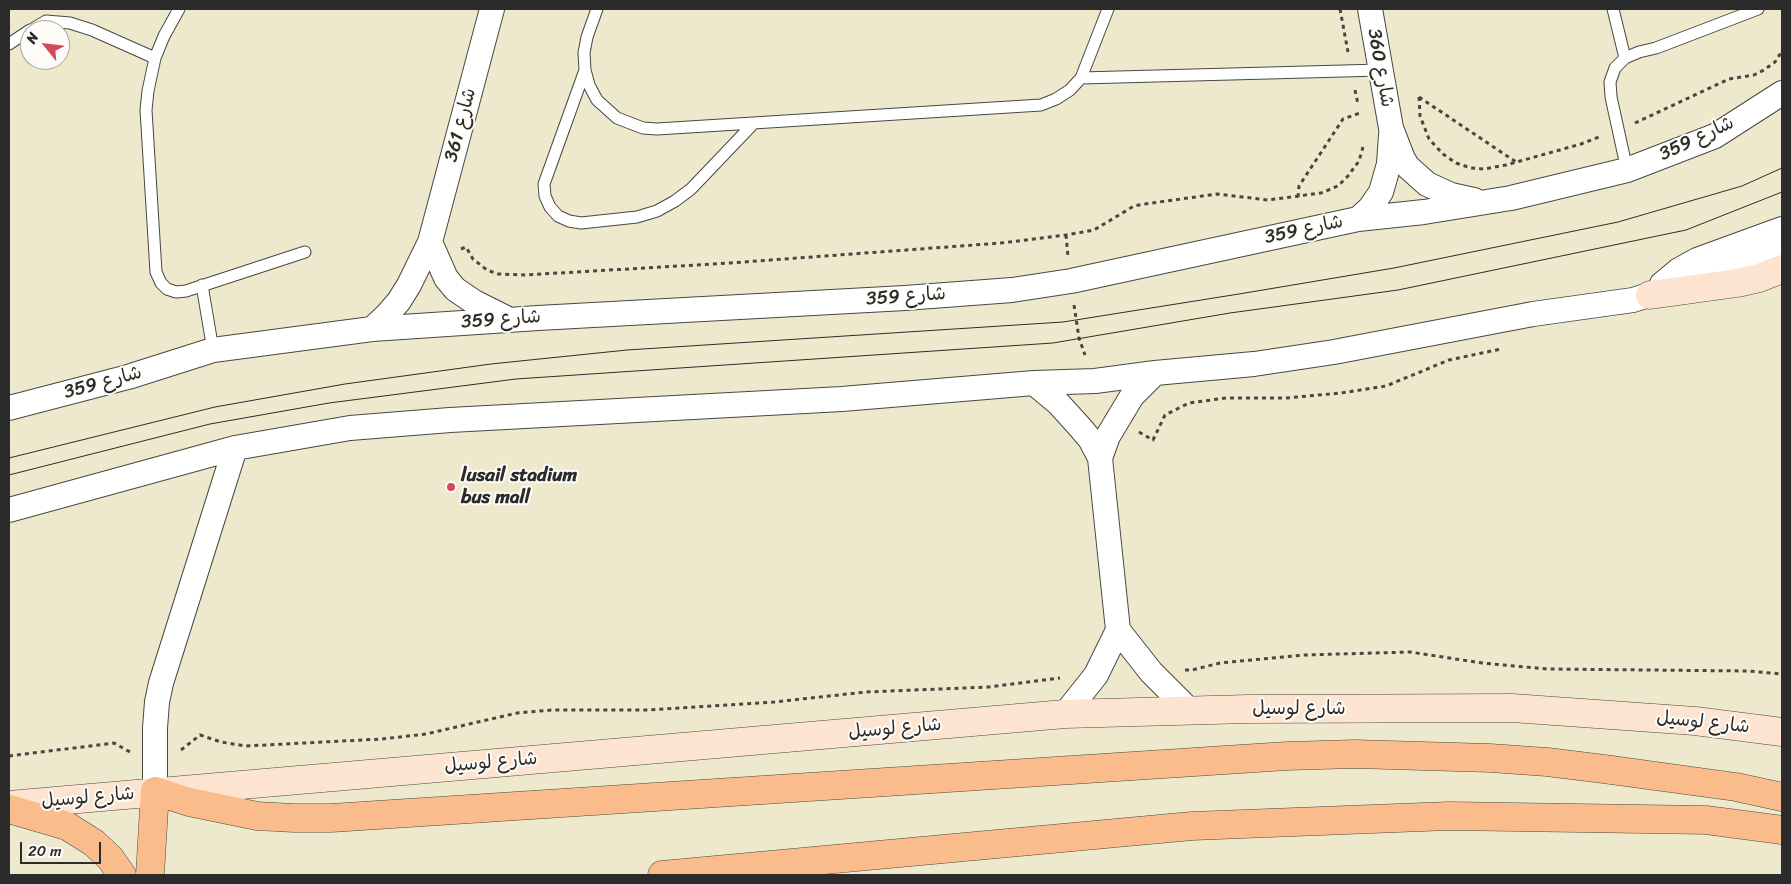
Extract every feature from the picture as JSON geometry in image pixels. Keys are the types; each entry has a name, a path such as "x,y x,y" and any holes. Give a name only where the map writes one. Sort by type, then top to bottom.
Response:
{"highway":[{"path":"150,875 155,791 188,802 257,816 332,818 1287,756 1365,754 1547,762 1717,785 1782,796"},
{"path":"9,809 67,826 94,843 110,858 122,875"},
{"path":"662,875 1192,826 1449,816 1706,820 1782,830"}],"street":[{"name":"شارع 361","path":"372,329 399,301 413,278 430,242 492,9"},
{"name":"شارع 360","path":"1370,9 1391,128 1403,159 1408,167 1428,184 1451,195 1486,202"},
{"name":"شارع 359","path":"9,408 128,377 213,350 372,329 905,298 1012,290 1071,281 1358,219 1424,212 1512,198 1627,170 1715,136 1782,93"},
{"name":"شارع 360","path":"1358,219 1370,208 1381,192 1389,164 1391,128"},
{"path":"1650,295 1674,274 1691,264 1782,229"},
{"path":"430,242 446,278 455,288 474,302 509,320"},
{"path":"9,510 235,448 350,428 450,420 842,399 1034,383 1095,381 1155,372 1254,364 1533,314 1633,300 1782,252"},
{"path":"1650,295 1736,283 1760,278 1782,269"},
{"path":"1100,458 1116,421 1132,396 1155,372"},
{"path":"1034,383 1058,403 1078,425 1090,439 1100,458 1118,630 1150,672 1189,710"},
{"path":"155,791 157,702 161,683 235,448"},
{"path":"1065,714 1096,675 1118,630"},
{"name":"شارع لوسيل","path":"9,805 1065,714 1189,710 1512,708 1695,721 1782,732"}],"lane":[{"path":"179,9 164,36 155,58 146,110 156,272 161,283 176,292 186,291 305,252"},
{"path":"597,9 587,37 584,53 585,70 589,85 597,100 617,118 643,128 657,129 1041,105 1070,90 1081,78 1108,9"},
{"path":"1612,9 1625,58"},
{"path":"1627,170 1610,82 1615,68 1625,58 1758,9"},
{"path":"70,23 92,30 155,58"},
{"path":"9,44 20,37"},
{"path":"585,70 544,184 545,196 550,207 558,216 569,222 581,223 637,217 657,211 675,202 691,189 754,123"},
{"path":"1081,78 1381,70"},
{"path":"202,285 213,350"}],"path":[{"path":"1340,9 1362,121"},
{"path":"1516,162 1419,96 1422,126 1429,139 1443,154 1456,163 1471,168 1484,169 1516,162 1581,144 1618,130 1729,79 1754,75 1774,62 1782,51"},
{"path":"1298,197 1298,186 1343,119 1360,113"},
{"path":"466,247 472,259 487,270 498,274 524,275 730,263 981,244 1066,235 1094,230 1134,206 1145,204 1217,194 1268,200 1321,194 1338,186 1348,176 1359,160 1364,142"},
{"path":"1066,235 1078,338 1095,381"},
{"path":"1116,421 1153,440 1165,415 1189,403 1226,398 1304,397 1386,386 1449,360 1504,348"},
{"path":"1184,670 1192,670 1220,663 1304,655 1410,652 1482,663 1547,670 1748,671 1782,674"},
{"path":"9,756 114,743 131,752 179,751 200,734 210,740 246,746 382,739 426,734 517,713 552,710 648,710 756,703 866,692 989,687 1066,677"}],"tram line":[{"path":"9,458 215,407 345,384 491,364 627,350 1063,322 1239,294 1394,268 1618,222 1742,186 1782,168"},
{"path":"9,475 210,424 329,403 516,379 1053,343 1230,313 1398,290 1686,230 1782,192"}],"place":[{"name":"lusail stadium bus mall","path":"451,487"}]}
